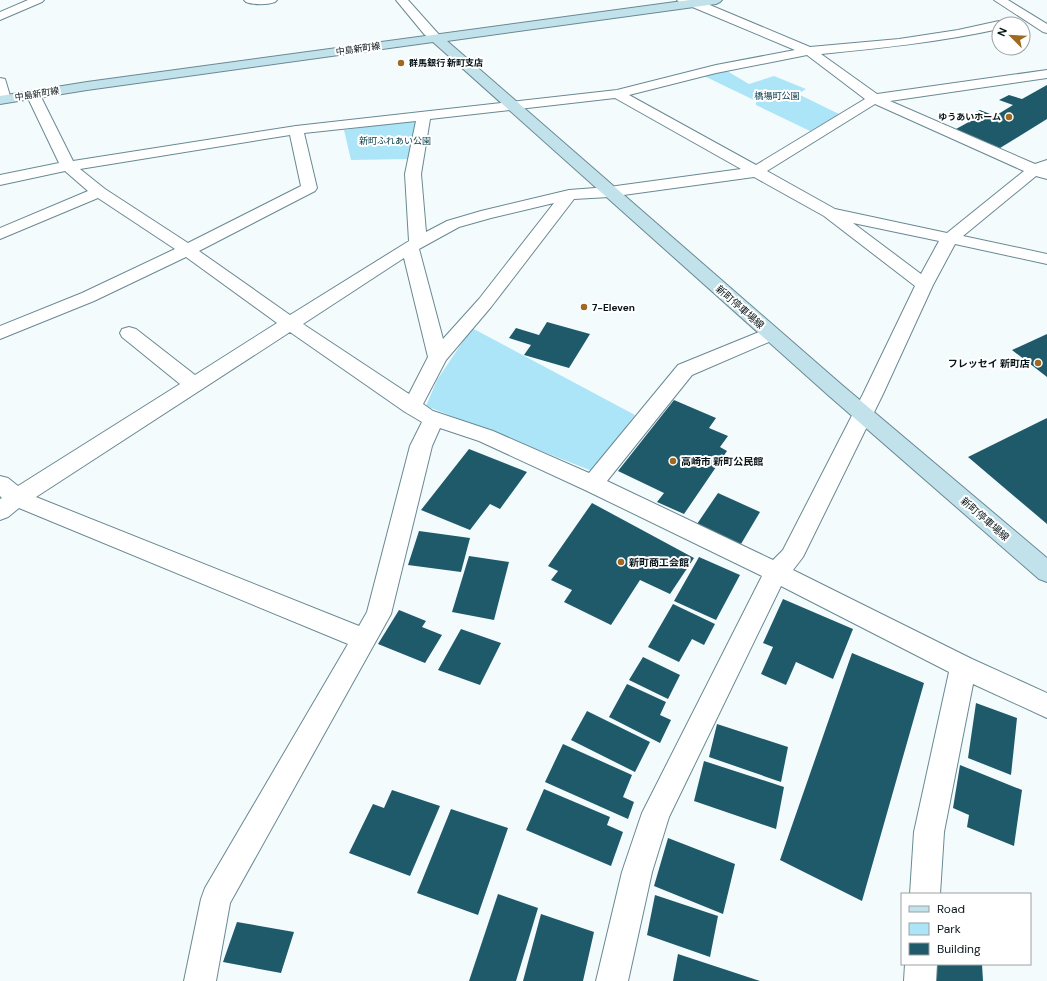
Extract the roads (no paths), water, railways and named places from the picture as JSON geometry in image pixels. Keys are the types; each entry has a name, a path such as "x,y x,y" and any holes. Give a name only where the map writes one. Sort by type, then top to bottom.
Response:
{"main road":[{"name":"中島新町線","path":"2,99 689,2 716,0"},
{"name":"新町停車場線","path":"436,38 771,334 1047,572"}],"street":[{"path":"0,16 38,0"},
{"path":"250,0 271,0"},
{"path":"402,0 428,31 436,38"},
{"path":"1000,0 1026,16"},
{"path":"689,2 809,51 874,99 1043,171"},
{"path":"1031,17 1047,14"},
{"path":"1031,19 1047,29"},
{"path":"0,180 68,166 296,130 512,104 618,94 716,69 809,51 899,43 958,34 991,27"},
{"path":"6,497 194,385 414,245 453,224 488,214 569,195 609,192 755,172 874,99 1047,74"},
{"path":"0,82 2,99"},
{"path":"33,94 68,166 99,192 187,250 290,324 423,412 486,436 593,484 776,572 964,667 1047,706"},
{"path":"618,94 830,213 924,285"},
{"path":"424,115 413,174 414,245 438,357"},
{"path":"0,333 88,297 187,250 309,188 296,130"},
{"path":"612,981 637,872 656,813 776,572 791,557 863,414 924,285 949,239 1043,171"},
{"path":"0,234 99,192"},
{"path":"200,981 216,899 379,614 421,446 423,412 438,357 485,303 569,195"},
{"path":"830,213 1047,259"},
{"path":"129,333 194,385"},
{"path":"593,484 684,370 771,334"},
{"path":"6,497 364,639"},
{"path":"925,893 928,832 964,667"},
{"path":"920,981 921,965"}],"place":[{"name":"群馬銀行 新町支店","path":"401,63"},
{"name":"ゆうあいホーム","path":"1009,117"},
{"name":"7-Eleven","path":"584,307"},
{"name":"フレッセイ 新町店","path":"1038,363"},
{"name":"高崎市 新町公民館","path":"673,461"},
{"name":"新町商工会館","path":"621,562"}],"park label":[{"name":"橋場町公園","path":"777,96"},
{"name":"新町ふれあい公園","path":"395,141"}]}
